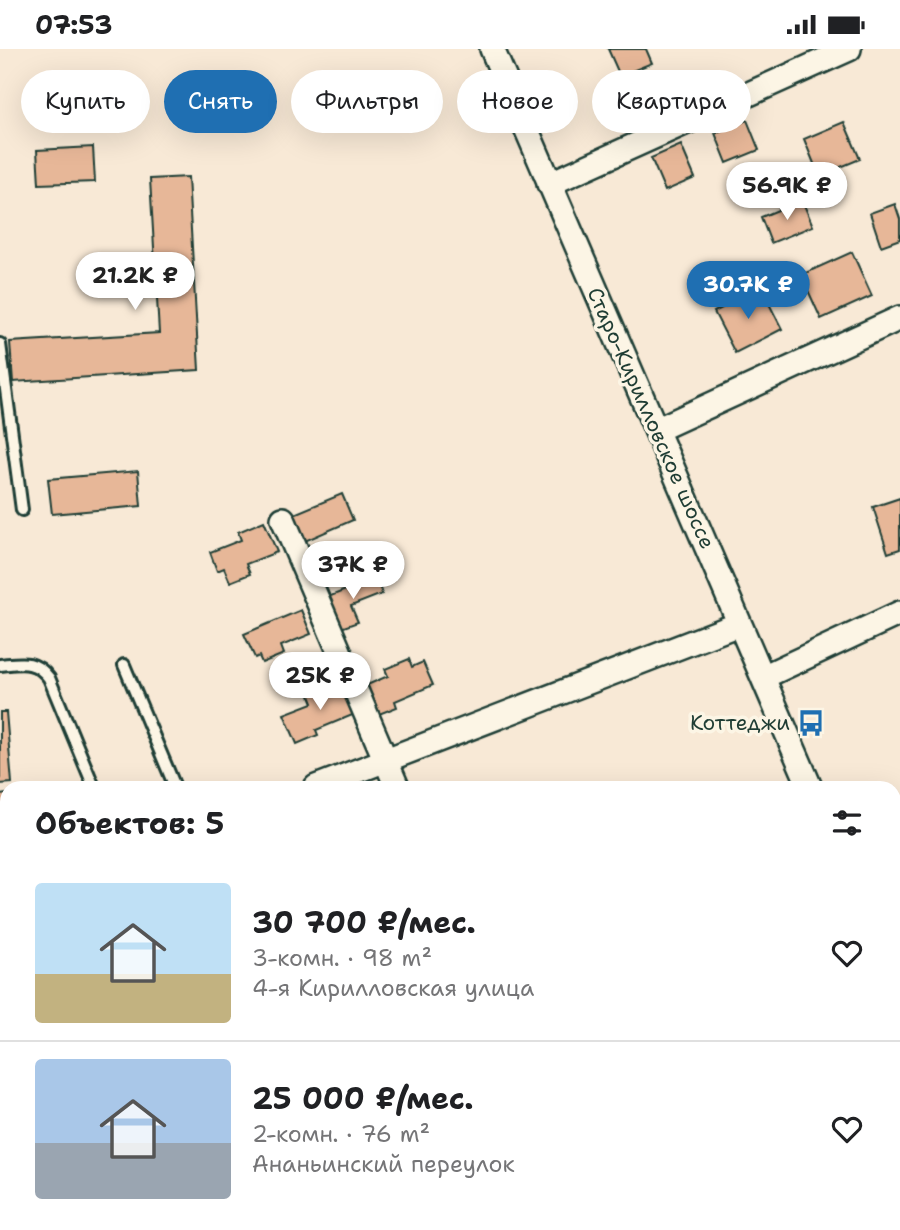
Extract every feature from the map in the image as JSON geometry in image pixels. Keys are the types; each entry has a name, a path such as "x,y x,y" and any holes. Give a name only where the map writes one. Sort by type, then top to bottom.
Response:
{"street":[{"name":"Старо-Кирилловское шоссе","path":"492,49 807,781"},
{"path":"549,184 849,49"},
{"path":"656,430 900,319"},
{"path":"283,519 395,781"},
{"path":"763,677 900,613"},
{"path":"332,781 739,624"}],"lane":[{"path":"0,344 22,510"},
{"path":"0,665 33,663 41,667 49,678 92,781"},
{"path":"124,664 173,781"}],"building":[{"path":"608,49 646,49 652,63 635,70 617,70"},
{"path":"844,122 860,159 819,176 804,139"},
{"path":"751,130 759,150 727,163 715,133 751,133"},
{"path":"681,145 695,178 665,191 651,158"},
{"path":"93,147 95,182 39,184 37,150"},
{"path":"188,177 199,370 13,382 10,342 159,333 150,179"},
{"path":"802,200 813,226 771,243 761,217"},
{"path":"895,204 900,219 900,239 881,246 870,213"},
{"path":"852,252 872,296 821,319 801,275"},
{"path":"761,288 782,329 735,353 714,312"},
{"path":"138,471 141,506 52,514 48,479"},
{"path":"342,494 353,520 305,541 294,514"},
{"path":"900,498 900,549 888,553 873,507"},
{"path":"264,521 277,552 246,564 250,574 230,582 224,568 217,571 210,552 241,540 238,532"},
{"path":"376,578 382,594 351,606 358,622 341,628 328,597"},
{"path":"301,610 311,634 281,646 284,654 262,663 259,656 255,658 244,634"},
{"path":"409,659 412,667 423,662 433,685 395,701 397,707 379,714 367,685 388,676 385,669"},
{"path":"341,680 355,714 316,730 318,735 297,744 284,714 313,703 309,693"},
{"path":"0,712 6,712 12,781 0,781"}],"place":[{"name":"Коттеджи","path":"811,723"}]}
